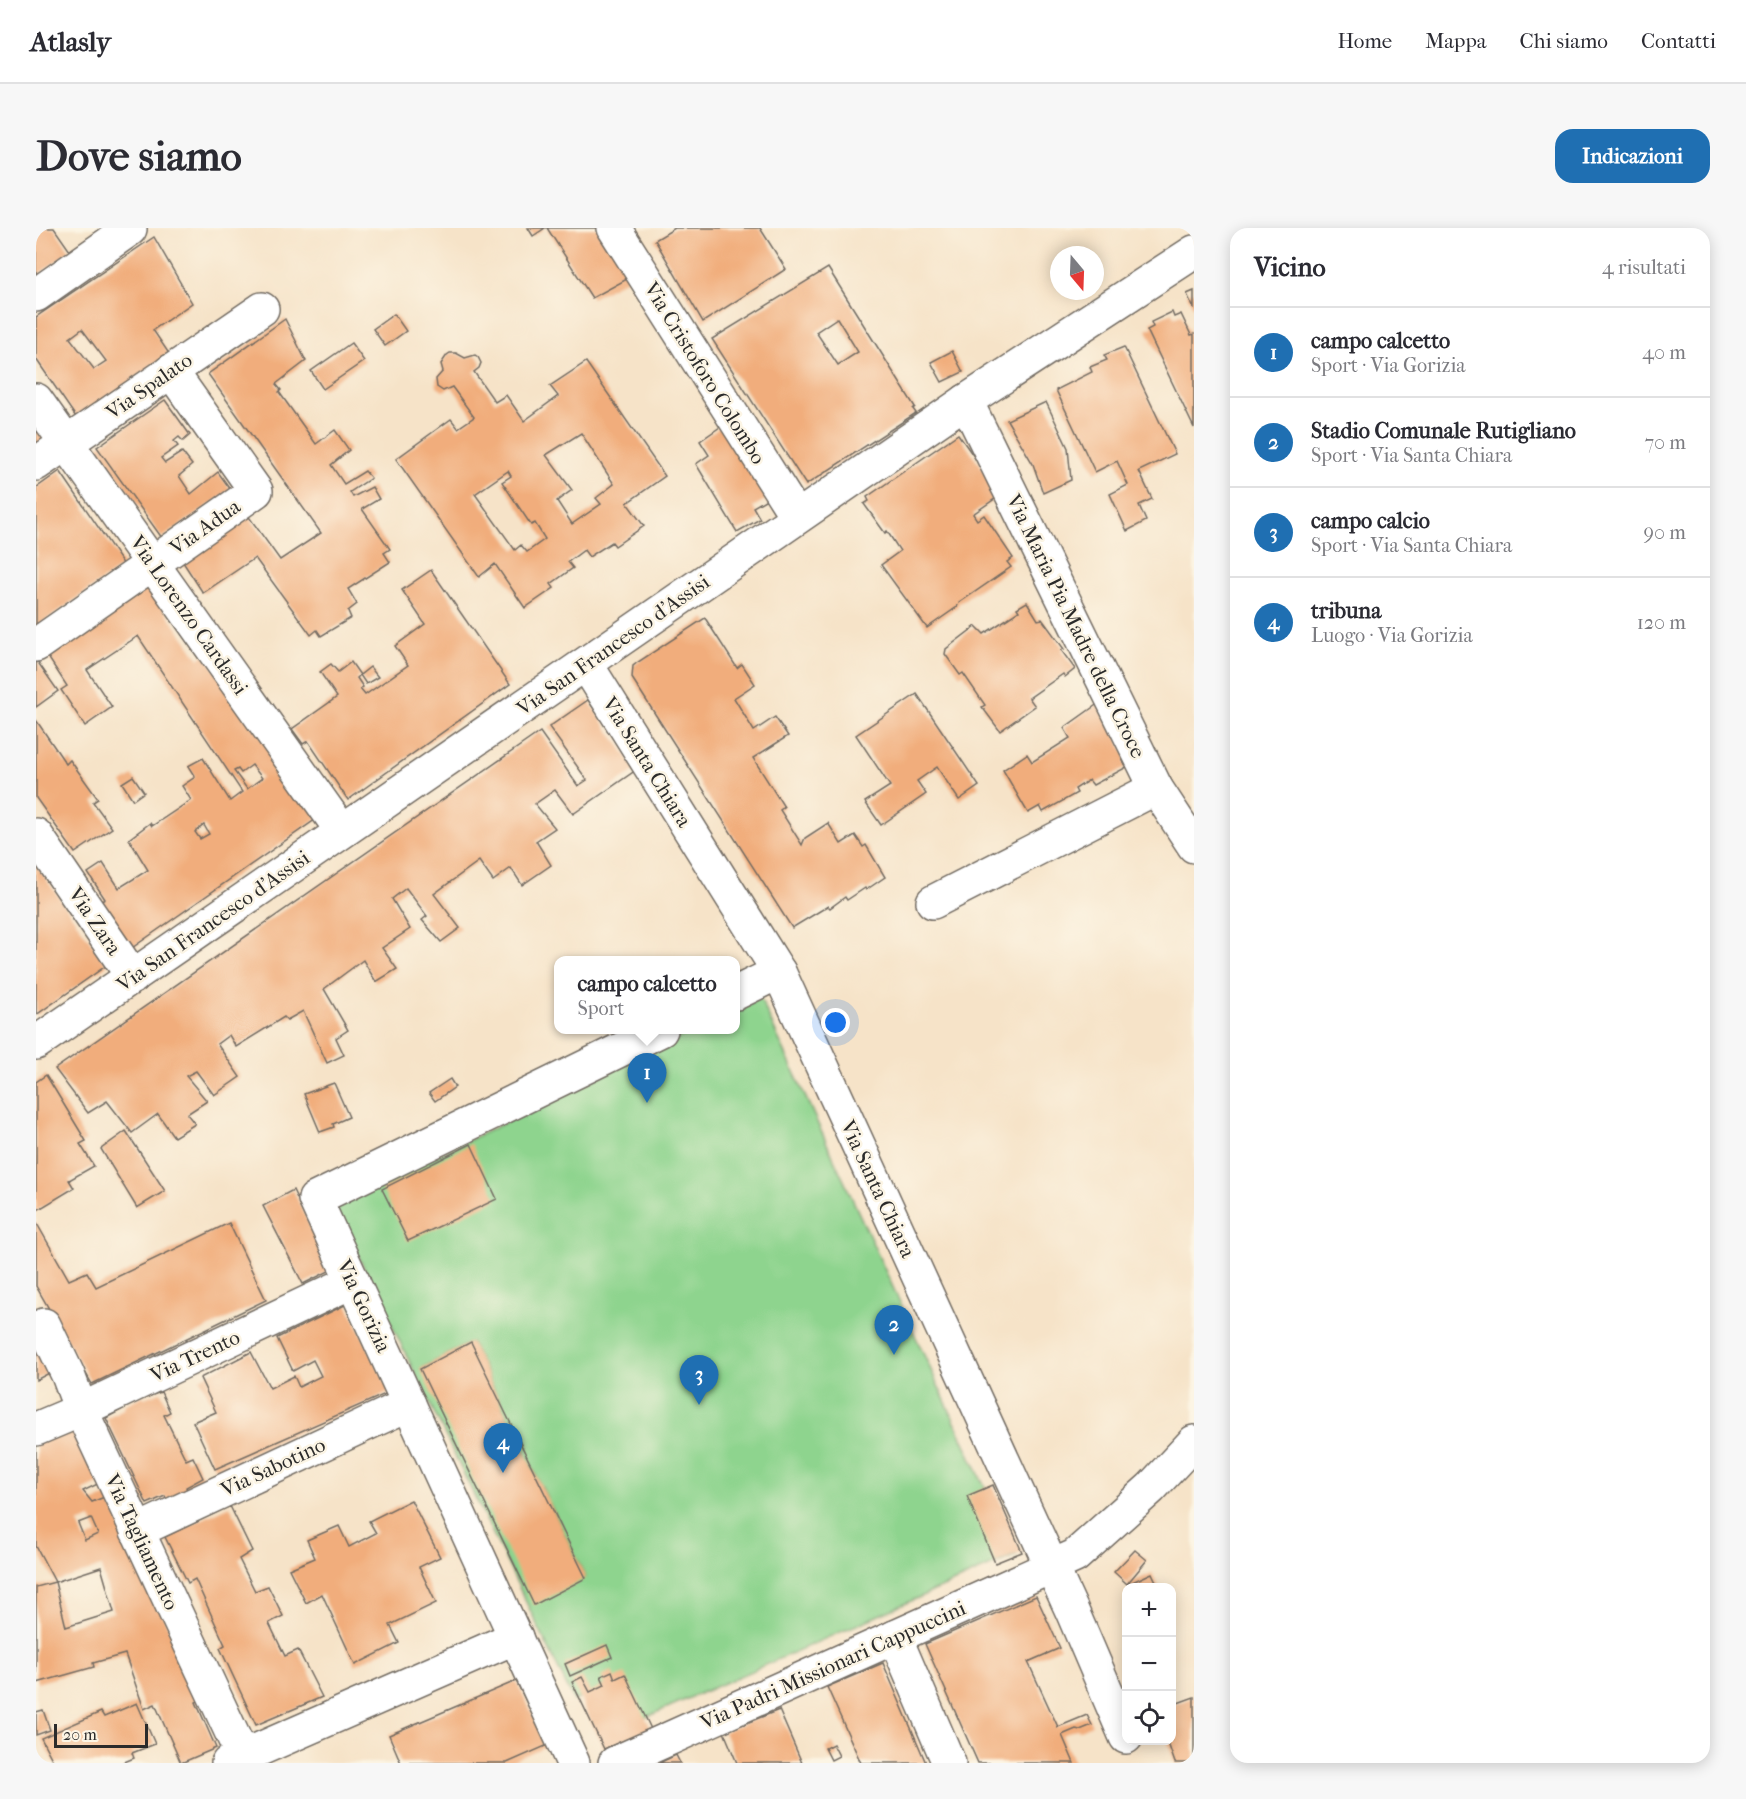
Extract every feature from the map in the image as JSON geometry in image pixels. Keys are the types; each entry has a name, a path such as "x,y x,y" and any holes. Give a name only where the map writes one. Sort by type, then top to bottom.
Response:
{"street":[{"name":"Via Cristoforo Colombo","path":"614,228 797,517"},
{"path":"36,294 130,229"},
{"name":"Via San Francesco d'Assisi","path":"36,1043 966,401 1194,252"},
{"name":"Via Spalato","path":"36,464 262,309"},
{"name":"Via Adua","path":"36,645 256,491 171,371"},
{"name":"Via Lorenzo Cardassi","path":"36,400 342,831"},
{"name":"Via Maria Pia Madre della Croce","path":"966,401 1156,788 1194,846"},
{"name":"Via Santa Chiara","path":"586,664 779,972 1072,1611 1122,1727"},
{"path":"933,902 1156,788"},
{"name":"Via Zara","path":"36,835 133,977"},
{"path":"740,991 779,972"},
{"name":"Via Gorizia","path":"573,1763 315,1199 651,1034"},
{"name":"Via Trento","path":"36,1429 81,1410 353,1281"},
{"name":"Via Tagliamento","path":"44,1325 137,1530 236,1760"},
{"name":"Via Sabotino","path":"137,1530 409,1404"},
{"path":"1051,1568 1075,1556 1151,1488 1194,1442"},
{"name":"Via Padri Missionari Cappuccini","path":"615,1763 1051,1568"},
{"path":"236,1760 516,1636"},
{"path":"895,1637 949,1763"},
{"name":"Via Santa Chiara","path":"1130,1745 1138,1763"}],"green space":[{"path":"760,998 1016,1555 644,1718 624,1678 574,1701 334,1206 687,1034 740,1034 740,1008","holes":["471,1342 586,1578 420,1369"]}],"building":[{"path":"36,228 54,228 70,251 36,276"},
{"path":"528,228 545,228 533,236"},
{"path":"547,228 604,228 629,278 592,298"},
{"path":"675,228 760,228 786,269 703,322 655,240"},
{"path":"154,237 192,303 153,330 172,358 80,423 36,359 36,317","holes":["82,329 106,361 94,369 70,338"]},
{"path":"828,268 915,407 913,409 916,413 806,485 712,339","holes":["837,318 858,352 838,365 816,332"]},
{"path":"1194,291 1194,309 1187,294"},
{"path":"1172,312 1174,317 1181,314 1191,335 1194,334 1194,428 1147,330 1153,327 1151,322"},
{"path":"394,314 406,331 385,346 373,329"},
{"path":"285,319 306,361 276,384 281,390 279,392 316,444 335,430 349,450 331,465 344,484 365,471 371,478 350,492 353,497 372,487 379,499 362,509 390,549 384,553 390,562 348,589 357,604 348,611 351,618 321,636 317,630 311,635 255,558 203,593 181,559 247,514 280,560 321,533 208,374"},
{"path":"351,343 364,361 323,389 311,371"},
{"path":"1124,347 1175,454 1139,471 1152,499 1139,505 1146,521 1127,531 1110,494 1128,485 1117,461 1095,472 1056,390 1092,372 1090,367 1107,360 1104,355"},
{"path":"952,351 963,372 942,382 931,362"},
{"path":"456,353 465,358 475,355 478,357 481,363 474,372 495,402 506,395 524,421 558,396 550,386 586,362 665,476 627,503 644,526 615,546 612,542 589,557 584,550 568,562 573,568 551,584 554,588 525,608 495,564 479,577 396,459 451,419 458,428 474,417 452,387 443,391 437,387 436,379 443,371 441,364 447,355","holes":["581,433 614,484 596,498 601,504 572,524 557,501 572,490 546,455","508,471 511,476 502,482 531,525 535,523 545,539 527,552 521,545 515,550 475,494"]},
{"path":"165,400 190,435 183,441 179,437 174,441 178,446 161,458 165,463 182,452 192,465 179,476 191,494 218,472 231,490 162,538 97,447"},
{"path":"1046,402 1068,448 1071,480 1043,493 1033,464 1007,420"},
{"path":"36,417 54,440 36,452"},
{"path":"723,425 772,496 753,507 760,519 737,532 696,464 709,455 700,441"},
{"path":"958,434 996,488 991,491 996,498 973,514 977,520 984,515 1013,558 1007,562 1011,567 927,628 881,565 900,551 887,531 885,533 864,504 869,501 867,497"},
{"path":"60,471 124,565 36,627 36,488"},
{"path":"431,570 510,684 348,800 308,741 303,744 292,729 337,697 320,672 331,664 338,672 351,662 360,675 357,678 363,687 360,689 365,695 408,665 395,646 425,624 402,590"},
{"path":"147,585 199,659 204,654 319,817 129,950 98,903 105,899 88,873 103,863 119,888 148,870 129,839 150,823 152,826 191,800 182,786 195,777 188,766 203,758 230,801 242,792 138,636 87,670 112,707 85,726 61,690 67,686 46,654","holes":["252,765 262,778 247,789 234,771 238,769 241,773","204,825 209,834 200,839 195,832"]},
{"path":"1027,602 1038,620 1042,619 1064,649 1061,650 1075,669 1065,677 1063,674 1029,698 1035,706 1000,731 982,707 985,705 963,673 960,675 945,654 946,649 976,626 984,634 1019,611 1017,608"},
{"path":"705,618 737,668 742,664 755,684 734,698 754,731 775,717 788,736 753,758 784,807 780,810 802,845 805,838 828,823 841,844 855,835 863,847 866,845 885,877 866,890 865,888 847,900 845,897 830,908 828,906 792,928 632,678 633,666"},
{"path":"36,662 58,691 36,707"},
{"path":"370,667 378,677 366,684 360,675"},
{"path":"917,694 979,786 959,800 937,767 917,781 926,794 881,825 865,802 890,786 856,735"},
{"path":"588,700 636,770 573,814 555,790 535,804 555,828 536,841 551,865 522,885 511,868 493,881 479,861 434,894 460,928 441,942 422,920 427,916 406,888 392,899 410,929 382,948 397,969 376,982 363,960 324,989 348,1030 336,1038 344,1055 327,1063 303,1011 287,1020 284,1017 236,1047 229,1035 217,1044 240,1077 214,1095 196,1071 186,1076 207,1101 187,1114 195,1124 174,1137 158,1114 132,1133 107,1101 88,1113 55,1069 540,732 578,786 587,780 549,727"},
{"path":"1099,703 1128,759 1124,762 1127,767 1093,785 1089,780 1075,789 1077,793 1043,812 1040,806 1028,813 1003,770 1027,754 1032,762 1070,738 1064,728"},
{"path":"36,720 66,764 70,760 98,799 93,802 112,828 75,853 36,798"},
{"path":"133,776 144,792 133,800 122,783"},
{"path":"36,865 107,965 36,1015"},
{"path":"46,1075 86,1141 80,1144 94,1166 69,1180 74,1188 36,1211 36,1082"},
{"path":"450,1079 455,1087 435,1101 429,1093"},
{"path":"334,1083 349,1117 333,1124 334,1127 320,1132 304,1094"},
{"path":"126,1131 165,1191 137,1208 101,1149"},
{"path":"471,1144 497,1199 408,1241 382,1189"},
{"path":"293,1190 331,1270 303,1284 263,1206"},
{"path":"36,1222 69,1280 87,1272 96,1287 229,1223 266,1300 92,1384 36,1286"},
{"path":"347,1304 390,1392 215,1469 193,1422 216,1412 200,1378 251,1352 270,1388 294,1376 299,1387 321,1376 313,1360 293,1371 277,1338"},
{"path":"36,1328 59,1368 36,1380"},
{"path":"471,1342 586,1578 534,1605 420,1369"},
{"path":"161,1392 170,1412 164,1415 186,1460 193,1457 203,1478 186,1487 187,1490 167,1500 165,1496 147,1504 106,1418 125,1408 124,1405 143,1396 144,1398"},
{"path":"75,1427 102,1482 83,1491 92,1502 107,1496 202,1699 196,1702 216,1748 181,1763 155,1704 144,1709 125,1654 93,1663 94,1667 37,1683 36,1587 55,1582 36,1546 36,1441","holes":["91,1518 98,1534 85,1540 78,1523","101,1567 114,1612 66,1627 55,1582"]},
{"path":"993,1485 1022,1552 995,1563 967,1496"},
{"path":"411,1500 440,1557 419,1567 436,1603 390,1625 399,1643 355,1665 322,1594 306,1603 289,1569 315,1558 307,1540 339,1526 349,1547 376,1533 369,1521"},
{"path":"230,1506 252,1551 239,1559 255,1591 268,1586 283,1616 269,1623 285,1656 298,1650 322,1697 256,1725 220,1648 225,1645 195,1579 188,1583 165,1537"},
{"path":"1135,1550 1147,1560 1128,1583 1114,1572"},
{"path":"1152,1573 1157,1583 1130,1583"},
{"path":"1036,1596 1060,1648 1028,1662 1058,1727 1087,1715 1092,1725 1062,1735 1074,1763 978,1763 925,1644"},
{"path":"607,1645 612,1657 570,1676 565,1664"},
{"path":"883,1663 926,1763 861,1763 827,1687"},
{"path":"612,1671 615,1679 625,1674 651,1729 604,1749 572,1682 582,1677 590,1692 605,1685 601,1676"},
{"path":"516,1681 548,1745 507,1763 401,1763 389,1735"},
{"path":"1194,1697 1194,1763 1175,1763 1169,1745 1176,1745 1176,1704"},
{"path":"137,1703 155,1744 132,1753 134,1758 122,1763 54,1763 41,1738 101,1712 104,1717"},
{"path":"43,1710 50,1730 36,1735 36,1712"},
{"path":"779,1710 802,1763 737,1763 724,1732"},
{"path":"833,1744 839,1756 831,1760 825,1748"},
{"path":"676,1755 680,1763 659,1763"}],"place":[{"name":"campo calcetto","path":"647,1103"},
{"name":"Stadio Comunale Rutigliano","path":"894,1355"},
{"name":"campo calcio","path":"699,1405"},
{"name":"tribuna","path":"503,1473"}]}
